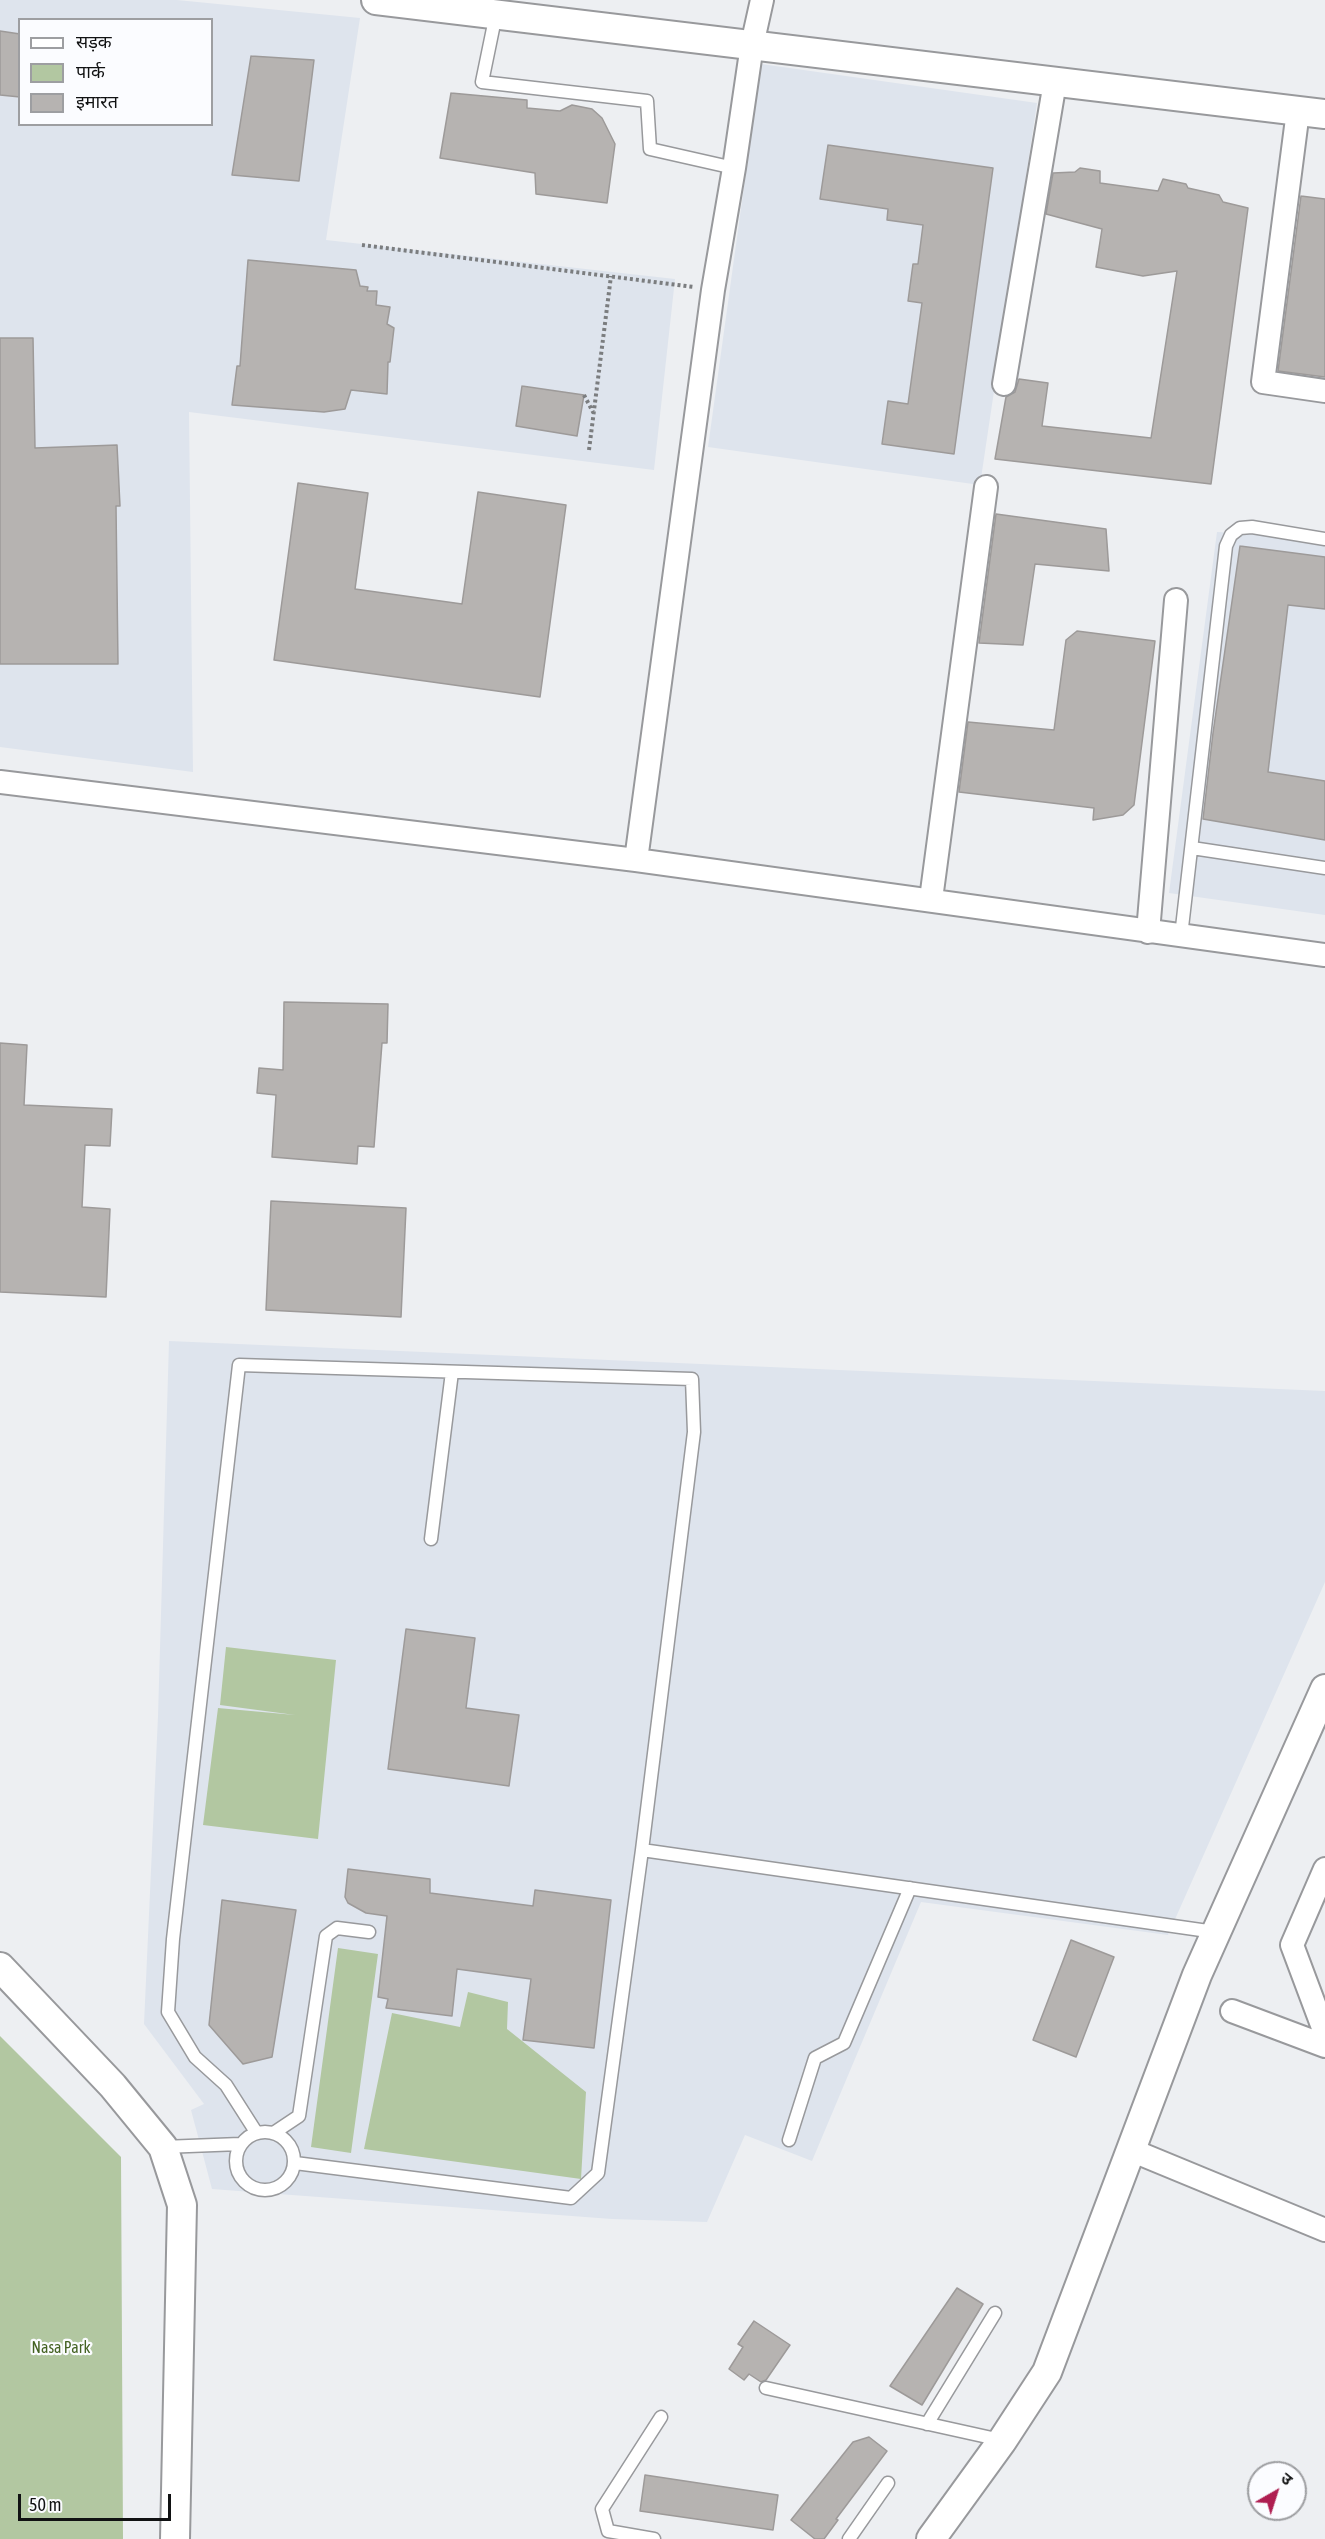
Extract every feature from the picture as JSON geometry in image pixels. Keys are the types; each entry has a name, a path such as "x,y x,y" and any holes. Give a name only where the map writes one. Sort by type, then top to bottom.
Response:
{"street":[{"path":"376,0 1311,112 1263,382 1325,391"},
{"path":"636,860 713,290 735,168 752,45 762,0"},
{"path":"1004,384 1055,82"},
{"path":"931,899 986,487"},
{"path":"1148,932 1176,600"},
{"path":"0,783 636,860 1325,955"},
{"path":"931,2539 1002,2440 1047,2372 1197,1975 1325,1689"},
{"path":"1323,1877 1292,1945 1325,2033"},
{"path":"0,1967 113,2086 163,2147 182,2205 175,2539"},
{"path":"1232,2011 1325,2046"},
{"path":"1131,2150 1325,2230"}],"lane":[{"path":"496,15 482,82 647,101 650,149 735,168"},
{"path":"1181,936 1226,546 1231,536 1240,528 1325,539"},
{"path":"1192,849 1325,868"},
{"path":"256,2132 226,2085 195,2057 168,2012 174,1928 239,1365 692,1379 694,1432 642,1850 598,2173 571,2198 295,2163"},
{"path":"431,1539 452,1372"},
{"path":"642,1850 1217,1932"},
{"path":"789,2140 815,2058 844,2043 910,1888"},
{"path":"163,2147 240,2144 256,2132 275,2132 299,2116 326,1936 337,1928 369,1932"},
{"path":"240,2144 236,2162 243,2180 251,2186 270,2190 279,2187 293,2173 295,2163 290,2144 275,2132"},
{"path":"927,2424 995,2313"},
{"path":"766,2388 1002,2440"},
{"path":"654,2539 608,2531 602,2510 661,2417"},
{"path":"849,2539 888,2482"}],"path":[{"path":"362,245 713,290"},
{"path":"589,450 611,276"},
{"path":"584,395 593,412"}],"shaded area":[{"path":"0,0 177,0 360,18 326,240 675,279 654,470 189,412 193,772 0,747"},
{"path":"761,64 1037,103 980,485 708,447"},
{"path":"1217,532 1325,537 1325,915 1169,893"},
{"path":"169,1341 1325,1391 1325,1582 1168,1935 921,1902 812,2161 745,2135 707,2222 612,2219 212,2189 191,2110 204,2104 144,2024 158,1716"}],"green space":[{"path":"226,1647 336,1660 318,1839 203,1825 218,1708 295,1715 220,1705"},
{"path":"338,1948 378,1954 351,2153 311,2147"},
{"path":"468,1992 508,2002 507,2029 586,2092 581,2179 364,2149 392,2013 460,2027"},
{"name":"Nasa Park","path":"0,2036 121,2157 123,2539 0,2539"}],"building":[{"path":"0,31 18,34 18,97 0,95"},
{"path":"251,56 314,60 299,181 232,175"},
{"path":"451,93 527,100 527,108 560,111 572,105 592,109 602,118 615,144 607,203 536,194 535,173 440,158"},
{"path":"828,145 993,168 954,454 882,444 888,401 908,404 922,303 908,301 913,264 918,264 923,225 887,220 888,209 820,199"},
{"path":"1080,168 1100,171 1100,183 1158,191 1163,179 1219,195 1223,202 1248,208 1211,484 995,459 1006,397 1015,392 1019,379 1048,383 1042,426 1151,438 1177,271 1143,276 1096,267 1102,229 1046,214 1053,173 1075,172"},
{"path":"1301,196 1325,199 1325,377 1278,371"},
{"path":"248,260 356,270 360,286 368,287 367,291 377,291 376,305 390,307 387,324 394,328 390,362 388,362 387,394 351,390 345,409 324,412 232,405 237,366 240,366"},
{"path":"0,338 33,338 35,448 117,445 120,506 116,506 118,664 0,664"},
{"path":"522,386 584,395 577,436 516,426"},
{"path":"298,483 368,493 355,589 462,604 478,492 566,505 540,697 274,660"},
{"path":"996,514 1106,529 1109,571 1035,564 1023,645 979,643"},
{"path":"1240,546 1325,557 1325,609 1288,605 1268,772 1325,781 1325,840 1203,819"},
{"path":"1077,631 1155,641 1134,805 1123,815 1093,820 1094,808 959,792 968,722 1054,730 1066,640"},
{"path":"284,1002 388,1004 387,1043 382,1043 374,1147 358,1146 357,1164 272,1157 276,1095 257,1093 259,1068 283,1070"},
{"path":"0,1043 27,1045 24,1105 112,1109 110,1146 85,1145 82,1207 110,1209 106,1297 0,1292"},
{"path":"271,1201 406,1208 401,1317 266,1310"},
{"path":"406,1629 475,1638 466,1708 519,1715 509,1786 388,1769"},
{"path":"348,1869 430,1879 430,1893 533,1906 535,1890 611,1900 594,2048 523,2040 531,1979 457,1969 452,2016 386,2008 388,1999 378,1997 387,1916 366,1913 348,1903 345,1897"},
{"path":"222,1900 296,1910 272,2057 243,2064 209,2025"},
{"path":"1071,1940 1114,1957 1076,2057 1033,2040"},
{"path":"957,2288 983,2304 922,2405 890,2386"},
{"path":"754,2321 790,2345 766,2380 761,2382 749,2374 744,2380 729,2369 743,2347 738,2344"},
{"path":"869,2437 887,2451 836,2519 838,2520 824,2539 815,2539 791,2520 853,2442"},
{"path":"645,2475 778,2495 773,2530 640,2511"}]}
